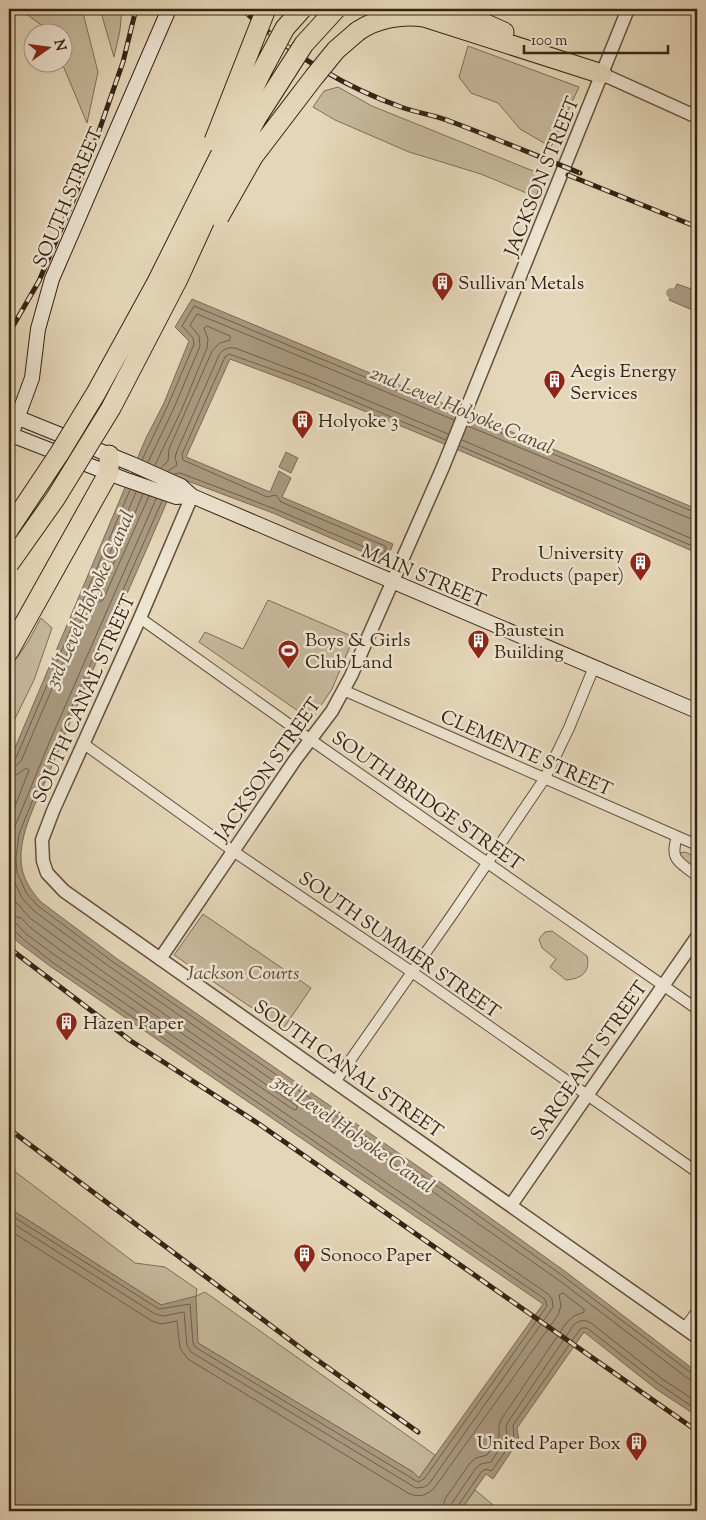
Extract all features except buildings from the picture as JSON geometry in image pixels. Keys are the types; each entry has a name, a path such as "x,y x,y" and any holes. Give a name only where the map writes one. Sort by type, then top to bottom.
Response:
{"highway":[{"path":"128,332 180,222 266,9"},
{"path":"9,529 78,423 170,257 285,28 302,9"},
{"path":"9,564 55,499 111,408 178,279 220,187 256,119 304,44 336,9"},
{"path":"452,9 602,74"},
{"path":"178,279 199,252 253,157 336,50 358,31 373,23 390,18 424,17 602,74"},
{"path":"9,651 114,468"}],"main road":[{"name":"SOUTH STREET","path":"10,434 13,415 32,378 38,328 45,301 169,9"},
{"name":"MAIN STREET","path":"13,415 114,468 132,464 178,491"},
{"name":"MAIN STREET","path":"10,434 192,496 697,711"}],"street":[{"name":"JACKSON STREET","path":"160,959 233,851 332,711 343,690 393,582 448,454 628,9"},
{"path":"602,74 697,117"},
{"name":"SOUTH CANAL STREET","path":"192,496 140,618 53,811 42,840 43,861 47,873 64,891 511,1204 697,1337"},
{"name":"SOUTH BRIDGE STREET","path":"140,618 311,740 697,1009"},
{"path":"335,1082 545,778 594,667"},
{"name":"CLEMENTE STREET","path":"343,690 697,845"},
{"name":"SOUTH SUMMER STREET","path":"84,744 233,851 412,972 697,1172"},
{"path":"676,837 673,850 676,859 697,876"},
{"name":"SARGEANT STREET","path":"511,1204 697,937"},
{"path":"685,1328 697,1311"}],"green space":[{"path":"15,9 82,9 98,72 87,123 66,72 72,72 72,22 37,22 25,13"},
{"path":"100,9 122,9 114,57"},
{"path":"468,46 579,87 551,147 520,129 498,103 471,93 459,77"},
{"path":"338,87 372,106 543,175 536,197 481,174 409,152 335,120 313,107 324,91"},
{"name":"Boys & Girls Club Land","path":"268,600 354,637 332,689 311,720 199,642 205,632 243,649"},
{"path":"41,618 52,628 34,680 9,731 9,669 28,642"},
{"path":"685,852 697,857 697,869 681,858 679,853"},
{"name":"Jackson Courts","path":"203,914 311,988 283,1029 174,955"},
{"path":"552,931 587,956 588,966 584,974 566,980 550,967 556,959 542,948 539,939 545,932"},
{"path":"9,1167 135,1263 165,1267 197,1289 196,1296 205,1292 435,1455 419,1478 413,1472 198,1343 161,1305 9,1208"},
{"path":"475,1490 492,1504 496,1511 460,1511"}],"water":[{"path":"677,284 697,291 697,312 669,300"},
{"name":"3rd Level Holyoke Canal","path":"192,299 697,509 697,553 406,428 230,359 186,457 270,492 279,471 291,478 282,497 393,544 386,562 273,513 177,477 37,799 24,836 21,865 24,877 33,893 41,902 116,958 426,1172 566,1272 697,1372 697,1416 656,1389 584,1332 517,1428 519,1440 493,1479 486,1474 460,1511 9,1511 9,1208 161,1305 196,1296 198,1343 413,1472 419,1478 543,1304 50,966 18,942 9,932 9,762 189,341 175,327"},
{"path":"286,452 298,458 291,473 279,467"}],"waterway":[{"path":"671,293 697,303"}],"railway":[{"path":"9,333 39,281 75,196 123,62 136,9"},
{"path":"242,9 297,53 316,66 358,89 401,107 468,128 580,173"},
{"path":"568,175 697,227"},
{"path":"9,948 131,1041 259,1124 697,1431"},
{"path":"9,1129 306,1352 418,1432"}],"place":[{"name":"Sullivan Metals","path":"442,301"},
{"name":"Aegis Energy Services","path":"554,400"},
{"name":"Holyoke 3","path":"302,439"},
{"name":"University Products (paper)","path":"640,582"},
{"name":"Baustein Building","path":"478,659"},
{"name":"Boys & Girls Club Land","path":"289,669"},
{"name":"Hazen Paper","path":"67,1041"},
{"name":"Sonoco Paper","path":"304,1273"},
{"name":"United Paper Box","path":"637,1461"}],"water label":[{"name":"2nd Level Holyoke Canal","path":"462,409"}]}
